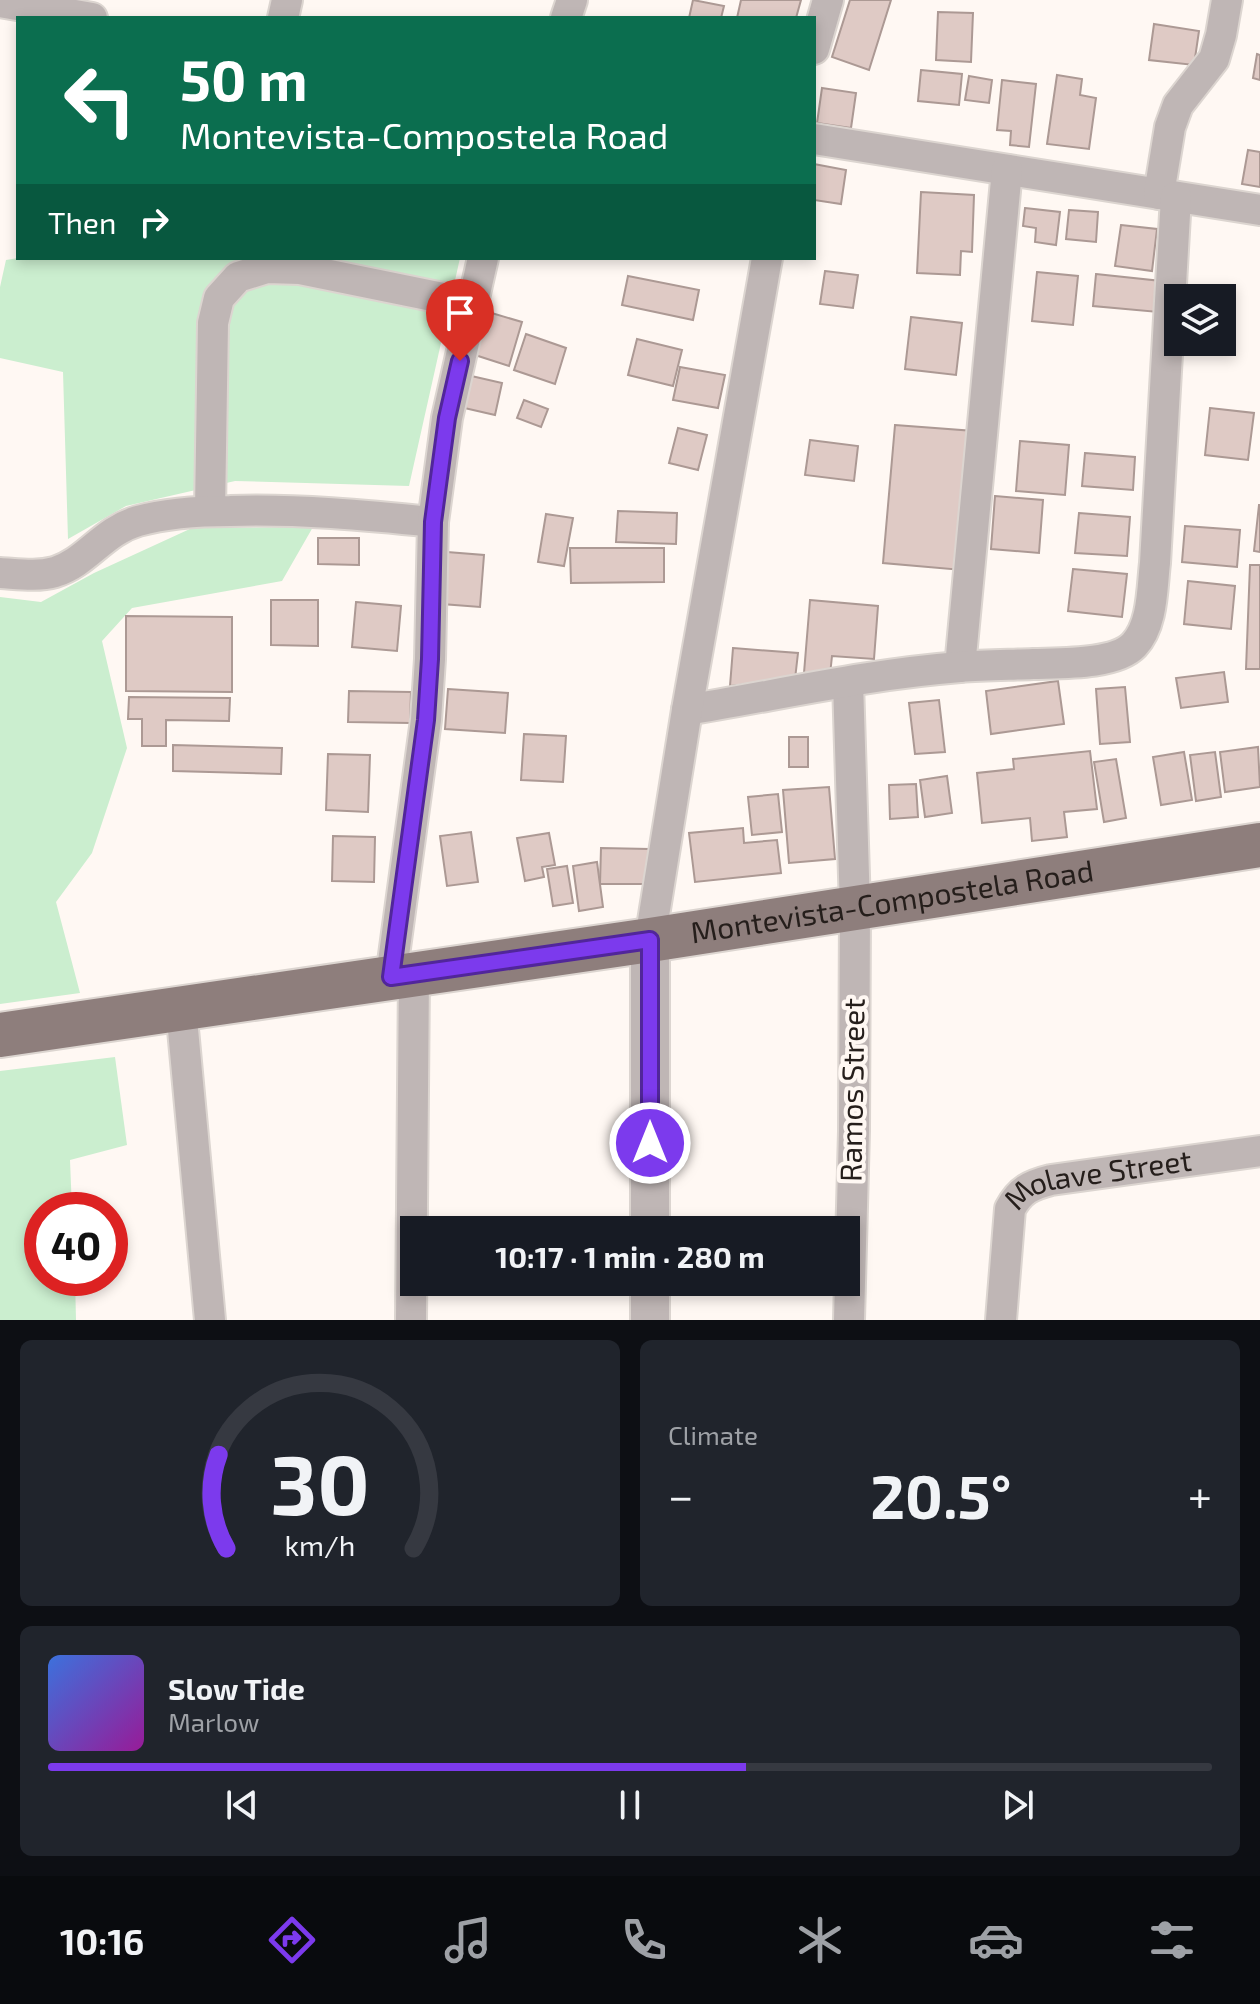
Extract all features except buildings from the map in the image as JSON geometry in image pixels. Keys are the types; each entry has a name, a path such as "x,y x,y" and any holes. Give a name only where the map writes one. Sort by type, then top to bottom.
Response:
{"main road":[{"name":"Montevista-Compostela Road","path":"0,1035 650,940 1260,845"}],"street":[{"path":"816,42 828,0"},
{"path":"687,710 848,682 960,667 1098,660 1122,653 1135,644 1151,601 1155,563 1170,127 1178,105 1214,59 1227,0"},
{"path":"0,2 80,16"},
{"path":"816,139 1260,210"},
{"path":"960,667 1007,170"},
{"path":"411,1320 403,976 426,720 433,522 447,418 483,260"},
{"path":"650,1216 650,940 687,710 767,260"},
{"path":"210,511 213,323 219,298 238,277 267,268 300,269 472,304"},
{"path":"0,573 52,573 81,557 109,534 138,521 210,511 319,510 433,522"},
{"name":"Ramos Street","path":"848,682 855,908 849,1320"},
{"path":"181,1008 210,1320"},
{"name":"Molave Street","path":"1001,1320 1010,1209 1018,1195 1031,1185 1260,1151"},
{"path":"650,1296 650,1320"}],"green space":[{"path":"6,260 460,260 409,486 235,481 126,506 68,539 63,372 0,358 0,287"},
{"path":"313,527 282,581 132,608 102,641 127,748 92,853 56,902 80,993 0,1004 0,597 41,602 94,573 192,528"},
{"path":"115,1057 127,1145 70,1160 71,1192 24,1192 24,1296 75,1296 76,1320 0,1320 0,1071"}],"route":[{"path":"460,361 447,418 433,522 426,720 391,977 650,940 650,1143"}]}
